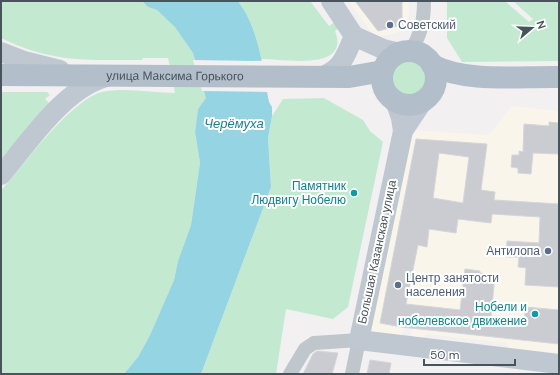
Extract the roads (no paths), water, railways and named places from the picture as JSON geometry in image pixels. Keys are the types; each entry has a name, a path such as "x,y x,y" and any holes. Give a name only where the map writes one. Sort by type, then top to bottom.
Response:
{"main road":[{"path":"429,95 436,76 432,65 425,56 406,52 387,62 387,86 411,105 429,95 444,82 463,76"},
{"path":"432,65 463,76 557,77"},
{"name":"улица Максима Горького","path":"1,75 349,77 387,86"}],"street":[{"path":"331,1 354,36 383,49 406,52 418,39 424,20 424,1"},
{"path":"312,77 330,73 340,66 354,36"},
{"path":"1,52 24,62 56,69 115,75"},
{"path":"1,175 68,98 86,86 105,77 115,75"},
{"path":"387,86 402,118 403,131"},
{"path":"403,131 429,95"},
{"name":"Большая Казанская улица","path":"352,374 403,131"},
{"path":"290,374 305,349 314,343 360,340 559,364"}],"water":[{"name":"Черёмуха","path":"142,1 238,1 251,24 256,37 269,102 272,107 268,138 271,187 201,374 124,374 138,357 150,335 174,280 178,261 191,225 200,163 195,132 198,109 206,98 193,53 175,27 157,10 148,7"}],"place":[{"name":"Советский","path":"390,25"},
{"name":"Памятник Людвигу Нобелю","path":"354,193"},
{"name":"Антилопа","path":"548,251"},
{"name":"Центр занятости населения","path":"398,285"},
{"name":"Нобели и нобелевское движение","path":"535,314"}]}
